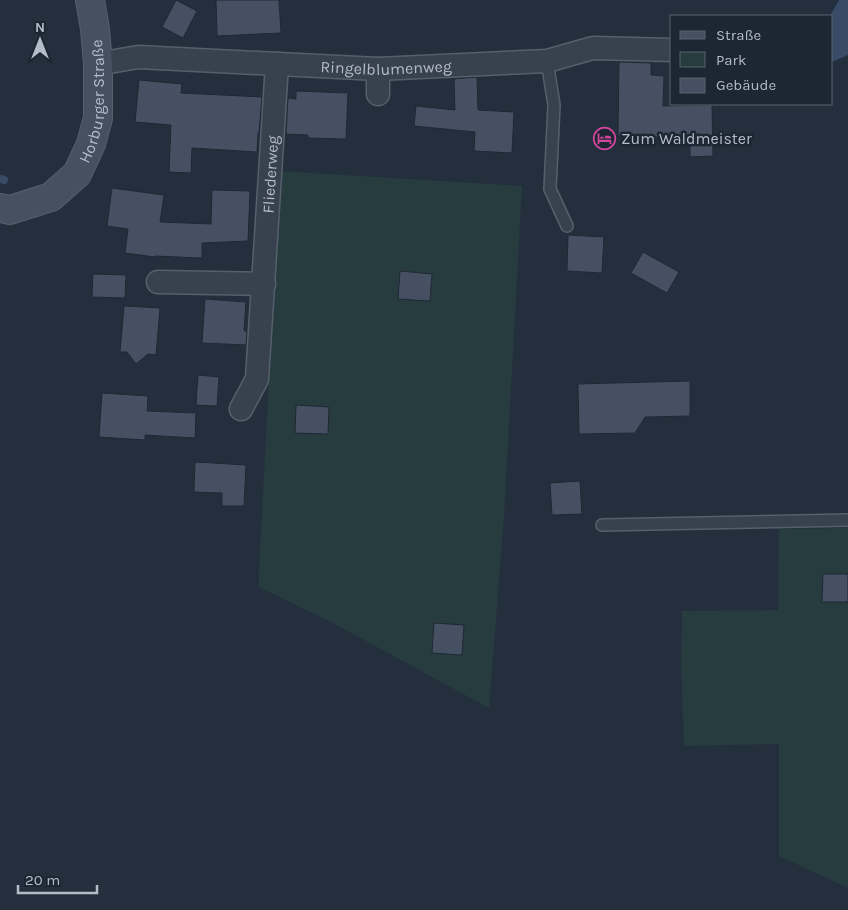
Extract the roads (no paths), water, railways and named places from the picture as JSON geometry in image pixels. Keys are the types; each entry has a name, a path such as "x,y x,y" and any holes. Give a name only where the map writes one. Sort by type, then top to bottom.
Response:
{"street":[{"name":"Horburger Straße","path":"0,208 10,210 51,197 77,174 91,144 98,118 98,64 90,0"},
{"name":"Ringelblumenweg","path":"98,64 138,57 378,69 547,60 593,48 670,50"},
{"name":"Fliederweg","path":"241,409 257,379 277,64"},
{"path":"378,69 378,94"},
{"path":"158,282 264,284"}],"lane":[{"path":"547,60 554,105 550,189 567,226"},
{"path":"602,525 848,520"}],"water":[{"path":"839,0 848,0 848,55 833,62 833,15 831,15"}],"waterway":[{"path":"0,179 4,180"}],"place":[{"name":"Zum Waldmeister","path":"605,138"}]}
